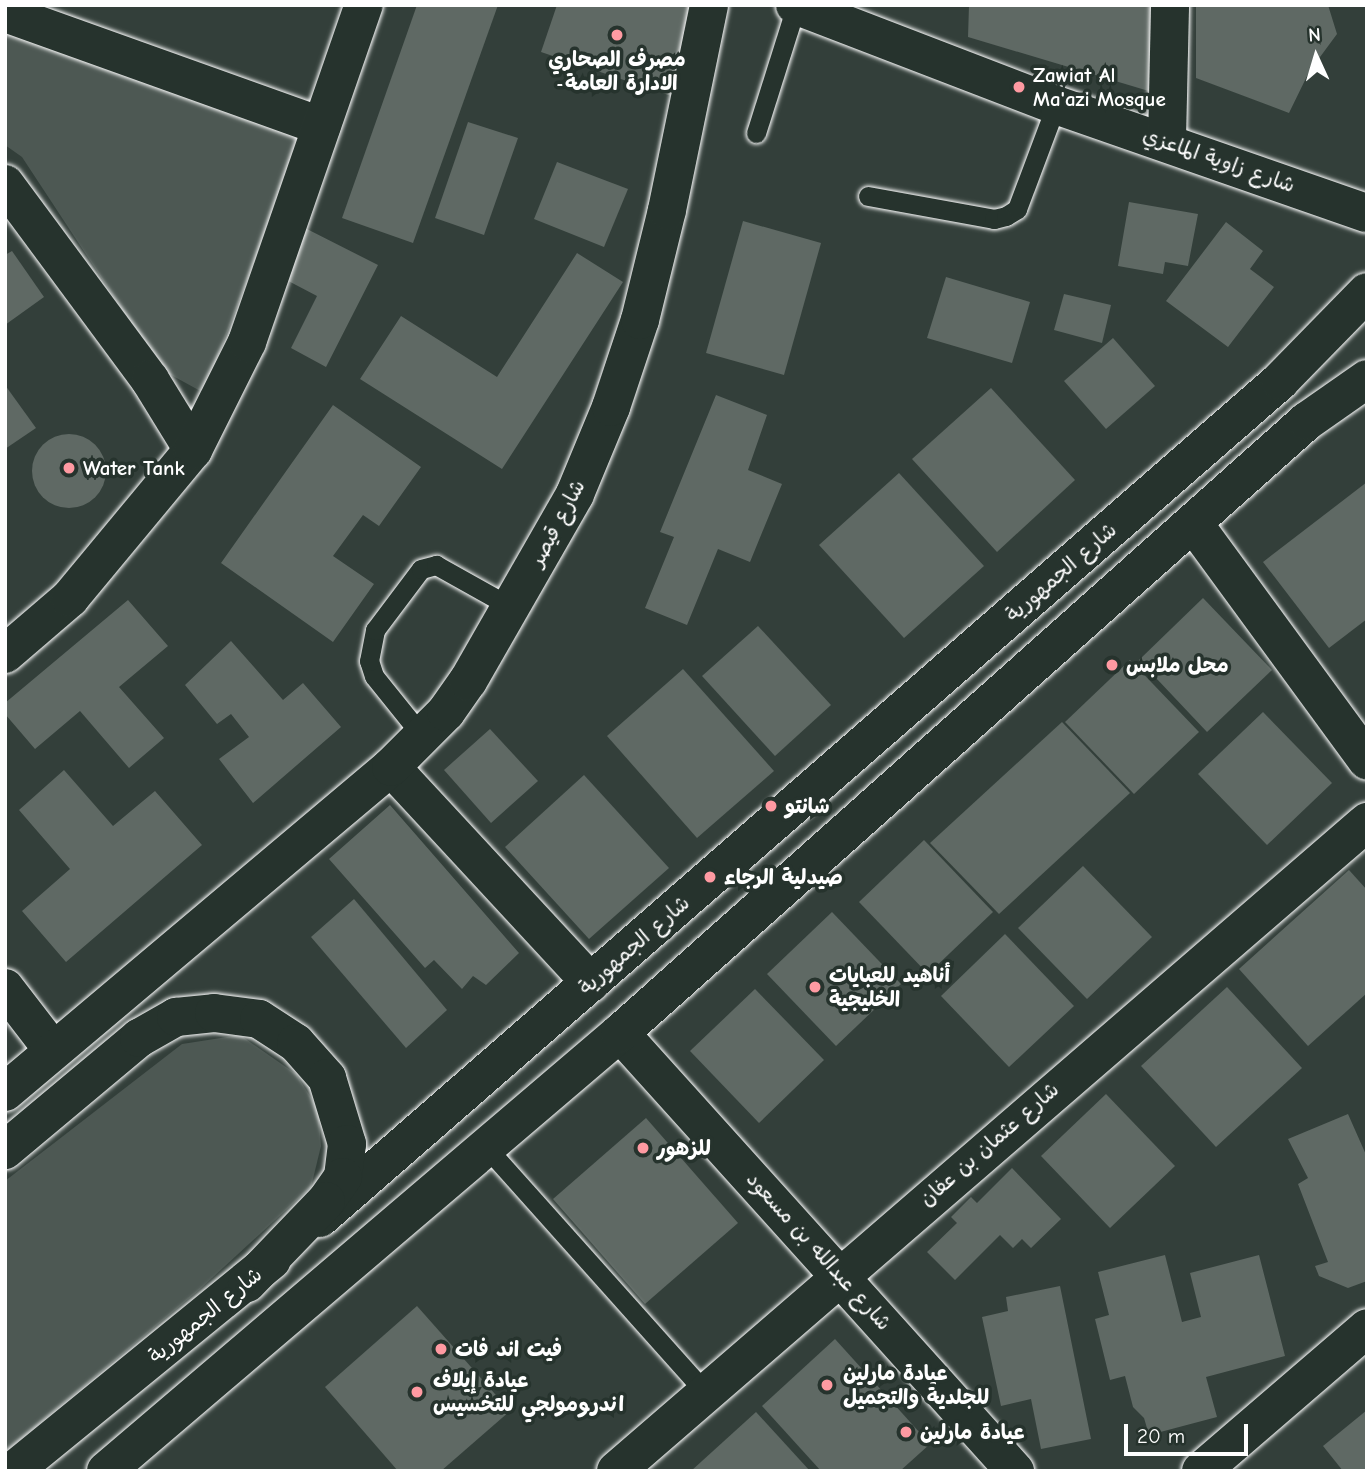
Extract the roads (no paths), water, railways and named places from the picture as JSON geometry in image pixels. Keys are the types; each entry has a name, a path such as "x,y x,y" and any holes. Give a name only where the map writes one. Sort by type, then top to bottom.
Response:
{"main road":[{"path":"5,654 78,589 193,450 247,342 364,5"},
{"name":"شارع قيصر","path":"5,1092 52,1049 206,927 391,766 423,737 468,681 575,494 640,320 709,5"},
{"name":"شارع زاوية الماعزي","path":"796,5 1056,105 1167,140 1367,213"},
{"path":"1167,140 1171,5"},
{"path":"5,13 63,19 321,126"},
{"path":"5,184 150,380 193,450"},
{"name":"شارع الجمهورية","path":"13,1471 247,1283 1280,380 1367,292"},
{"path":"106,1471 137,1456 486,1147 620,1033 1307,421 1367,379"},
{"path":"1194,524 1367,761"},
{"path":"391,766 591,983"},
{"name":"شارع عثمان بن عفان","path":"616,1471 840,1273 1367,822"},
{"path":"5,988 52,1049"},
{"path":"5,1150 139,1038 176,1017 214,1013 259,1019 296,1043 327,1079 340,1110 347,1144 343,1177 326,1201 247,1283"},
{"name":"شارع عبدالله بن مسعود","path":"620,1033 840,1273 1015,1471"},
{"path":"1200,1471 1367,1328"}],"lane":[{"path":"756,132 796,5"},
{"path":"868,196 994,219 1006,216 1017,209 1056,105"},
{"path":"423,737 374,676 369,661 375,630 421,569 436,565 511,607"},
{"path":"486,1147 705,1392"}],"place":[{"name":"مصرف الصحاري -الادارة العامة","path":"617,35"},
{"name":"Zawiat Al Ma'azi Mosque","path":"1019,87"},
{"name":"Water Tank","path":"69,468"},
{"name":"محل ملابس","path":"1112,665"},
{"name":"شانتو","path":"771,806"},
{"name":"صيدلية الرجاء","path":"710,877"},
{"name":"أناهيد للعبايات الخليجية","path":"815,987"},
{"name":"للزهور","path":"643,1148"},
{"name":"فيت اند فات","path":"441,1349"},
{"name":"عيادة مارلين للجلدية والتجميل","path":"827,1385"},
{"name":"عيادة إيلاف اندرومولجي للتخسيس","path":"417,1392"},
{"name":"عيادة مارلين","path":"906,1432"}]}
